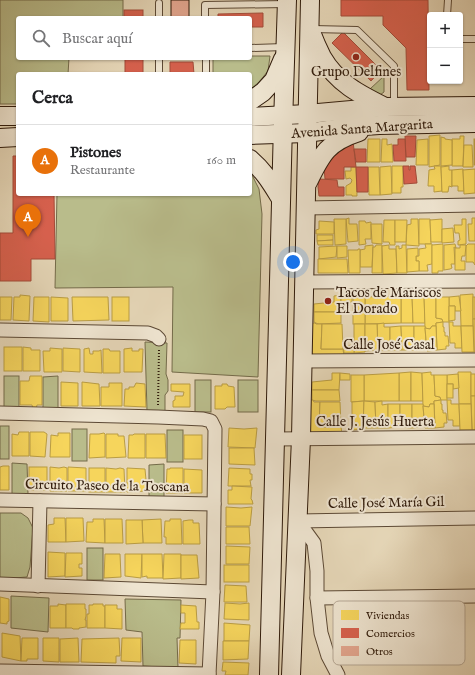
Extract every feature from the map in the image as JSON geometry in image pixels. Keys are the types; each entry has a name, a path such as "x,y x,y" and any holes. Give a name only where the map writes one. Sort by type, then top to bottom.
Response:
{"main road":[{"path":"292,675 301,438 306,208 306,133 310,0"},
{"path":"269,675 287,2"},
{"path":"309,29 322,57 334,73 346,85 358,93 389,107"},
{"path":"252,100 263,92 274,80 286,50"},
{"name":"Avenida Santa Margarita","path":"252,117 284,116 389,107 475,106"},
{"path":"0,116 16,116"},
{"name":"Avenida Santa Margarita","path":"252,135 306,133 379,125 475,123"},
{"path":"306,186 321,156 331,145 345,136 379,125"},
{"path":"0,138 16,137"},
{"path":"252,162 259,167 270,180 282,200"}],"street":[{"path":"306,208 475,205"},
{"path":"304,282 475,281"},
{"path":"0,330 148,332 159,339"},
{"name":"Calle José Casal","path":"302,361 475,360"},
{"path":"0,413 203,419 211,421 215,429 213,592 209,674 0,671"},
{"name":"Calle J. Jesús Huerta","path":"276,439 475,437"},
{"name":"Circuito Paseo de la Toscana","path":"0,500 214,504"},
{"path":"38,586 40,501"},
{"name":"Calle José María Gil","path":"298,520 475,518"},
{"path":"298,520 314,543 317,571 317,598 321,633 328,656 338,675"},
{"path":"0,584 213,592"},
{"path":"317,598 475,596"}],"lane":[{"path":"447,12 448,0"},
{"path":"205,16 205,5 287,2"},
{"path":"159,3 159,16"},
{"path":"309,29 358,30 394,66 389,107"},
{"path":"463,39 475,39"},
{"path":"252,48 286,50"},
{"path":"159,60 159,72"},
{"path":"206,60 206,72"}],"path":[{"path":"158,417 159,339"}],"green space":[{"path":"0,0 123,0 123,16 16,16 16,60 69,60 68,72 16,72 16,104 0,104"},
{"path":"252,56 270,56 268,71 252,88 252,72 213,72 213,60 252,60"},
{"path":"384,76 384,92 380,95 370,89"},
{"path":"252,175 259,189 262,214 258,377 172,372 173,287 55,288 57,196 252,196"},
{"path":"145,342 167,343 166,374 168,380 168,391 165,395 165,411 147,411"},
{"path":"4,376 19,376 19,408 4,408"},
{"path":"58,376 58,409 43,409 43,377"},
{"path":"195,380 211,380 211,412 195,412"},
{"path":"238,380 258,380 258,412 238,412"},
{"path":"0,426 9,426 9,459 0,459"},
{"path":"72,429 87,429 87,461 72,461"},
{"path":"167,430 183,430 183,462 167,462"},
{"path":"12,463 27,464 28,494 12,494"},
{"path":"164,464 164,497 149,497 149,465"},
{"path":"0,513 21,513 28,518 33,528 30,567 27,577 0,579"},
{"path":"87,548 103,548 103,580 87,580"},
{"path":"11,596 49,598 48,632 11,628"},
{"path":"125,599 181,600 180,638 177,638 178,668 143,666 142,632 126,630"}],"building: Viviendas":[{"path":"440,135 440,165 429,167 429,136"},
{"path":"460,136 464,136 463,166 452,166 452,139 460,139"},
{"path":"441,137 452,140 452,165 441,166"},
{"path":"368,139 380,139 380,162 367,162"},
{"path":"382,139 387,139 387,145 392,144 393,162 381,162"},
{"path":"428,139 428,165 416,165 417,140"},
{"path":"475,139 475,165 474,165"},
{"path":"464,145 472,145 473,167 463,167"},
{"path":"391,166 392,194 380,195 380,167"},
{"path":"392,166 403,166 403,187 401,187 401,193 392,193"},
{"path":"434,166 441,166 442,191 434,192 434,186 428,186 429,170 435,169"},
{"path":"449,166 449,170 452,170 452,187 449,186 448,192 442,192 441,167"},
{"path":"351,167 356,167 357,196 346,195 346,186 351,183 352,180 350,178 346,179 345,171 351,171"},
{"path":"368,167 379,167 380,195 369,195"},
{"path":"463,169 464,191 458,191 458,186 452,186 452,170"},
{"path":"475,169 475,193 464,194 463,170"},
{"path":"349,218 349,224 357,224 358,241 348,242 346,219"},
{"path":"472,218 475,218 475,241 469,241 468,224 472,224"},
{"path":"334,219 346,219 346,244 335,245"},
{"path":"411,219 418,219 419,246 406,245 407,225 411,224"},
{"path":"419,219 430,219 431,244 419,244"},
{"path":"442,219 442,242 431,242 430,220"},
{"path":"462,219 466,219 466,244 458,245 458,241 460,240 459,233 455,233 454,225 462,225"},
{"path":"384,220 395,220 395,245 390,245 389,242 383,242"},
{"path":"395,220 407,220 406,242 395,242"},
{"path":"319,221 334,222 334,234 316,234 316,230 319,229"},
{"path":"359,221 365,221 366,223 371,222 371,239 365,239 366,244 359,245"},
{"path":"371,224 382,224 382,244 372,243"},
{"path":"453,228 454,242 442,243 442,229"},
{"path":"317,235 333,235 333,240 317,241"},
{"path":"333,240 333,245 318,245 317,241"},
{"path":"425,244 432,244 432,264 427,265 428,271 419,271 419,261 416,261 416,256 419,256 419,249 426,248"},
{"path":"443,244 443,271 432,273 432,245"},
{"path":"455,244 455,264 451,264 452,268 444,270 444,245"},
{"path":"468,244 475,244 475,265 473,262 466,262 466,246"},
{"path":"373,245 372,267 360,267 360,250 365,249 365,246"},
{"path":"376,245 382,245 382,273 372,273 373,247"},
{"path":"389,245 389,249 396,249 397,273 383,274 382,246"},
{"path":"402,245 406,245 407,273 397,273 396,246 399,246 399,249 402,248"},
{"path":"460,245 466,245 465,256 462,256 461,261 465,261 465,270 455,270 455,248 460,248"},
{"path":"337,246 336,257 319,259 319,247"},
{"path":"337,246 347,246 347,257 337,258"},
{"path":"418,248 418,256 416,256 416,261 419,261 419,271 407,272 407,249"},
{"path":"360,249 360,273 349,273 348,250"},
{"path":"318,259 347,259 348,273 318,273"},
{"path":"473,294 473,326 461,326 460,295"},
{"path":"20,295 30,296 29,321 13,320 14,297 20,297"},
{"path":"341,295 341,312 314,312 314,304 334,302 334,296"},
{"path":"341,295 352,296 352,302 341,303"},
{"path":"412,295 413,323 401,323 401,296"},
{"path":"412,295 424,295 425,323 413,323"},
{"path":"424,295 432,295 432,297 436,297 436,318 442,319 443,322 436,323 436,326 432,326 430,329 425,328"},
{"path":"401,296 401,323 365,324 365,297"},
{"path":"459,296 461,311 455,311 455,306 449,306 449,297"},
{"path":"0,297 12,297 11,320 0,320"},
{"path":"34,297 49,297 49,322 33,321"},
{"path":"51,297 68,298 68,321 51,321"},
{"path":"72,297 108,297 109,320 73,321"},
{"path":"112,297 129,297 129,321 112,321"},
{"path":"353,297 365,297 365,324 353,324"},
{"path":"436,297 449,297 449,322 443,322 442,319 436,318"},
{"path":"473,297 475,297 475,319 473,319"},
{"path":"449,306 455,306 455,320 449,321"},
{"path":"314,312 341,312 341,323 318,324 314,322"},
{"path":"473,319 475,319 475,352 474,352"},
{"path":"443,322 445,336 448,336 449,346 446,346 446,349 437,350 436,323"},
{"path":"449,322 453,322 453,326 461,326 462,348 455,348 455,343 450,343"},
{"path":"311,323 322,324 321,349 343,349 344,356 312,354"},
{"path":"384,323 384,327 390,327 390,350 378,350 377,324"},
{"path":"322,324 342,324 343,349 321,349"},
{"path":"354,324 365,324 365,352 354,353"},
{"path":"365,324 377,324 378,350 365,351"},
{"path":"401,326 402,350 390,350 390,327"},
{"path":"401,326 414,326 414,350 402,350"},
{"path":"414,326 425,326 426,343 422,344 422,349 414,350"},
{"path":"432,326 436,326 437,350 427,351 425,328 430,329"},
{"path":"461,326 473,326 474,352 462,352"},
{"path":"354,345 354,353 344,353 343,346"},
{"path":"4,347 22,347 22,371 4,371"},
{"path":"23,347 31,348 31,350 40,350 40,371 23,371"},
{"path":"50,348 62,349 62,372 44,372 43,351 50,351"},
{"path":"63,348 80,349 80,372 63,371"},
{"path":"89,348 90,354 93,354 93,351 101,350 102,373 84,372 84,349"},
{"path":"132,348 132,351 139,351 139,349 143,349 142,372 124,372 124,349"},
{"path":"103,349 120,351 120,373 103,373"},
{"path":"411,372 411,401 399,401 399,373"},
{"path":"411,372 422,373 423,401 411,401"},
{"path":"431,372 431,375 434,375 435,396 440,397 441,400 434,401 434,404 430,404 429,407 423,406 422,373"},
{"path":"458,372 471,372 471,404 459,404"},
{"path":"332,373 340,373 339,390 312,390 312,382 332,380"},
{"path":"340,373 350,374 350,380 340,380"},
{"path":"399,373 399,401 364,401 364,375"},
{"path":"458,374 459,388 453,389 453,384 447,384 447,375"},
{"path":"471,374 475,374 475,396 471,396"},
{"path":"351,375 364,375 364,401 351,402"},
{"path":"434,375 447,375 447,400 441,400 440,397 435,396"},
{"path":"30,376 42,376 42,405 37,405 36,409 33,409 32,405 20,405 20,381 29,381"},
{"path":"61,382 78,383 78,406 61,406"},
{"path":"82,382 99,384 100,406 82,406"},
{"path":"109,383 122,383 122,406 101,406 101,387 109,387"},
{"path":"136,383 145,384 146,407 124,406 125,389 134,387"},
{"path":"171,384 190,384 190,407 173,407 175,396 183,396 184,392 171,391"},
{"path":"222,384 227,384 228,386 234,387 235,407 215,409 215,386 222,386"},
{"path":"447,384 453,384 453,398 447,398"},
{"path":"312,390 339,390 340,401 312,400"},
{"path":"471,396 475,396 475,430 472,430"},
{"path":"310,400 320,402 319,427 341,427 342,434 310,432"},
{"path":"441,400 443,413 446,413 447,423 444,423 444,427 435,428 434,401"},
{"path":"447,400 451,400 451,404 459,404 460,426 453,426 453,420 448,420"},
{"path":"364,401 363,429 352,430 352,402"},
{"path":"364,401 375,402 376,428 363,428"},
{"path":"382,401 382,405 388,404 388,428 376,428 375,402"},
{"path":"320,402 340,402 341,427 319,427"},
{"path":"388,404 400,404 400,427 388,428"},
{"path":"400,404 412,404 412,428 400,427"},
{"path":"412,404 423,404 424,421 420,421 421,427 412,428"},
{"path":"430,404 434,404 435,428 425,428 423,406 429,407"},
{"path":"459,404 471,404 472,430 460,430"},
{"path":"229,428 257,428 255,448 228,447"},
{"path":"19,432 29,432 29,456 12,456 12,434 18,435"},
{"path":"30,432 44,432 47,434 45,457 30,456"},
{"path":"58,433 70,433 70,457 50,457 51,435 58,436"},
{"path":"104,433 105,457 89,458 90,434"},
{"path":"106,434 118,434 118,436 124,436 126,457 106,458"},
{"path":"145,434 145,458 128,458 129,435"},
{"path":"146,434 165,434 166,458 146,458"},
{"path":"184,435 202,435 202,459 184,459"},
{"path":"229,448 254,448 255,465 229,464"},
{"path":"9,466 9,490 0,490 0,467"},
{"path":"29,467 47,467 47,490 29,490"},
{"path":"50,467 67,468 67,491 50,491"},
{"path":"68,467 86,468 86,491 68,491"},
{"path":"89,468 105,468 105,492 89,492"},
{"path":"106,468 124,469 125,492 106,492"},
{"path":"127,468 145,469 147,491 127,492"},
{"path":"183,468 183,493 166,493 167,469"},
{"path":"229,468 250,469 250,474 252,474 252,480 250,480 251,486 228,486"},
{"path":"184,469 202,470 202,493 184,493"},
{"path":"232,486 252,487 251,499 253,504 228,504 228,490 232,490"},
{"path":"226,507 252,507 250,526 226,526"},
{"path":"54,518 65,518 66,542 48,542 48,525 54,524"},
{"path":"66,518 83,518 84,541 66,542"},
{"path":"93,519 104,519 105,543 86,542 87,522 93,522"},
{"path":"105,519 122,519 123,543 105,543"},
{"path":"161,519 162,543 143,543 142,520"},
{"path":"170,519 181,519 182,544 166,544 166,537 164,537 165,521 170,521"},
{"path":"126,520 142,520 143,543 126,544"},
{"path":"193,520 193,523 199,523 200,544 183,544 183,521"},
{"path":"226,527 249,527 250,544 226,544"},
{"path":"226,546 250,547 249,564 226,564"},
{"path":"48,552 65,553 65,576 48,577"},
{"path":"66,553 82,553 82,564 79,564 79,568 82,568 82,576 65,577"},
{"path":"105,554 120,554 121,577 104,578"},
{"path":"125,554 142,554 141,578 125,576"},
{"path":"142,554 162,554 163,578 147,578 147,576 142,577"},
{"path":"164,554 181,554 181,578 163,579"},
{"path":"181,555 197,555 199,578 181,579"},
{"path":"224,565 249,565 249,582 224,582"},
{"path":"225,585 246,586 247,602 224,602"},
{"path":"0,597 9,599 9,621 7,624 0,623"},
{"path":"225,603 249,603 249,620 224,619"},
{"path":"58,604 66,605 66,628 50,628 50,606 58,606"},
{"path":"66,604 85,604 86,627 79,629 66,628"},
{"path":"103,604 103,606 105,606 105,628 87,628 87,614 89,614 89,605"},
{"path":"105,605 117,605 117,609 122,609 122,629 105,628"},
{"path":"181,605 196,606 199,629 180,629 181,623 185,623 185,613 181,613"},
{"path":"224,623 250,625 249,641 224,641"},
{"path":"2,633 20,636 21,661 2,657"},
{"path":"22,638 38,638 38,659 27,659 27,661 21,661"},
{"path":"43,638 59,638 59,662 43,661"},
{"path":"78,638 79,662 60,662 60,639"},
{"path":"119,638 120,656 116,656 116,663 81,662 82,639"},
{"path":"122,638 141,638 141,662 121,661"},
{"path":"180,640 196,640 196,664 179,663"},
{"path":"223,641 249,641 248,659 223,660"},
{"path":"223,662 249,663 248,675 225,675 226,671 222,671"}],"building: Comercios":[{"path":"341,0 428,0 427,84 429,84 429,90 407,90 406,48 383,25 383,16 341,16"},
{"path":"124,10 143,10 143,16 124,16"},
{"path":"263,13 263,27 252,27 252,16 218,16 218,14"},
{"name":"Grupo Delfines","path":"343,32 381,70 371,81 332,43"},
{"path":"125,60 143,60 143,72 125,72"},
{"path":"170,62 193,62 194,72 170,72"},
{"path":"405,136 416,136 415,157 406,157"},
{"path":"398,139 405,139 406,161 394,161 393,145 398,145"},
{"path":"353,141 356,167 344,167 344,179 325,179 324,167 329,159 340,149"},
{"path":"354,149 366,149 366,162 356,162"},
{"path":"13,156 16,156 16,196 54,196 55,259 31,259 31,281 0,281 0,233 13,233"},
{"path":"403,166 409,166 410,170 410,166 415,166 417,183 404,184"},
{"path":"356,167 368,167 368,192 357,192"},
{"path":"319,179 337,180 338,187 344,187 344,196 319,196"}],"building: Otros":[{"path":"171,0 189,0 189,16 171,16"}],"place":[{"name":"Grupo Delfines","path":"356,57"},
{"name":"Pistones","path":"28,237"},
{"name":"Tacos de Mariscos El Dorado","path":"328,301"}]}
